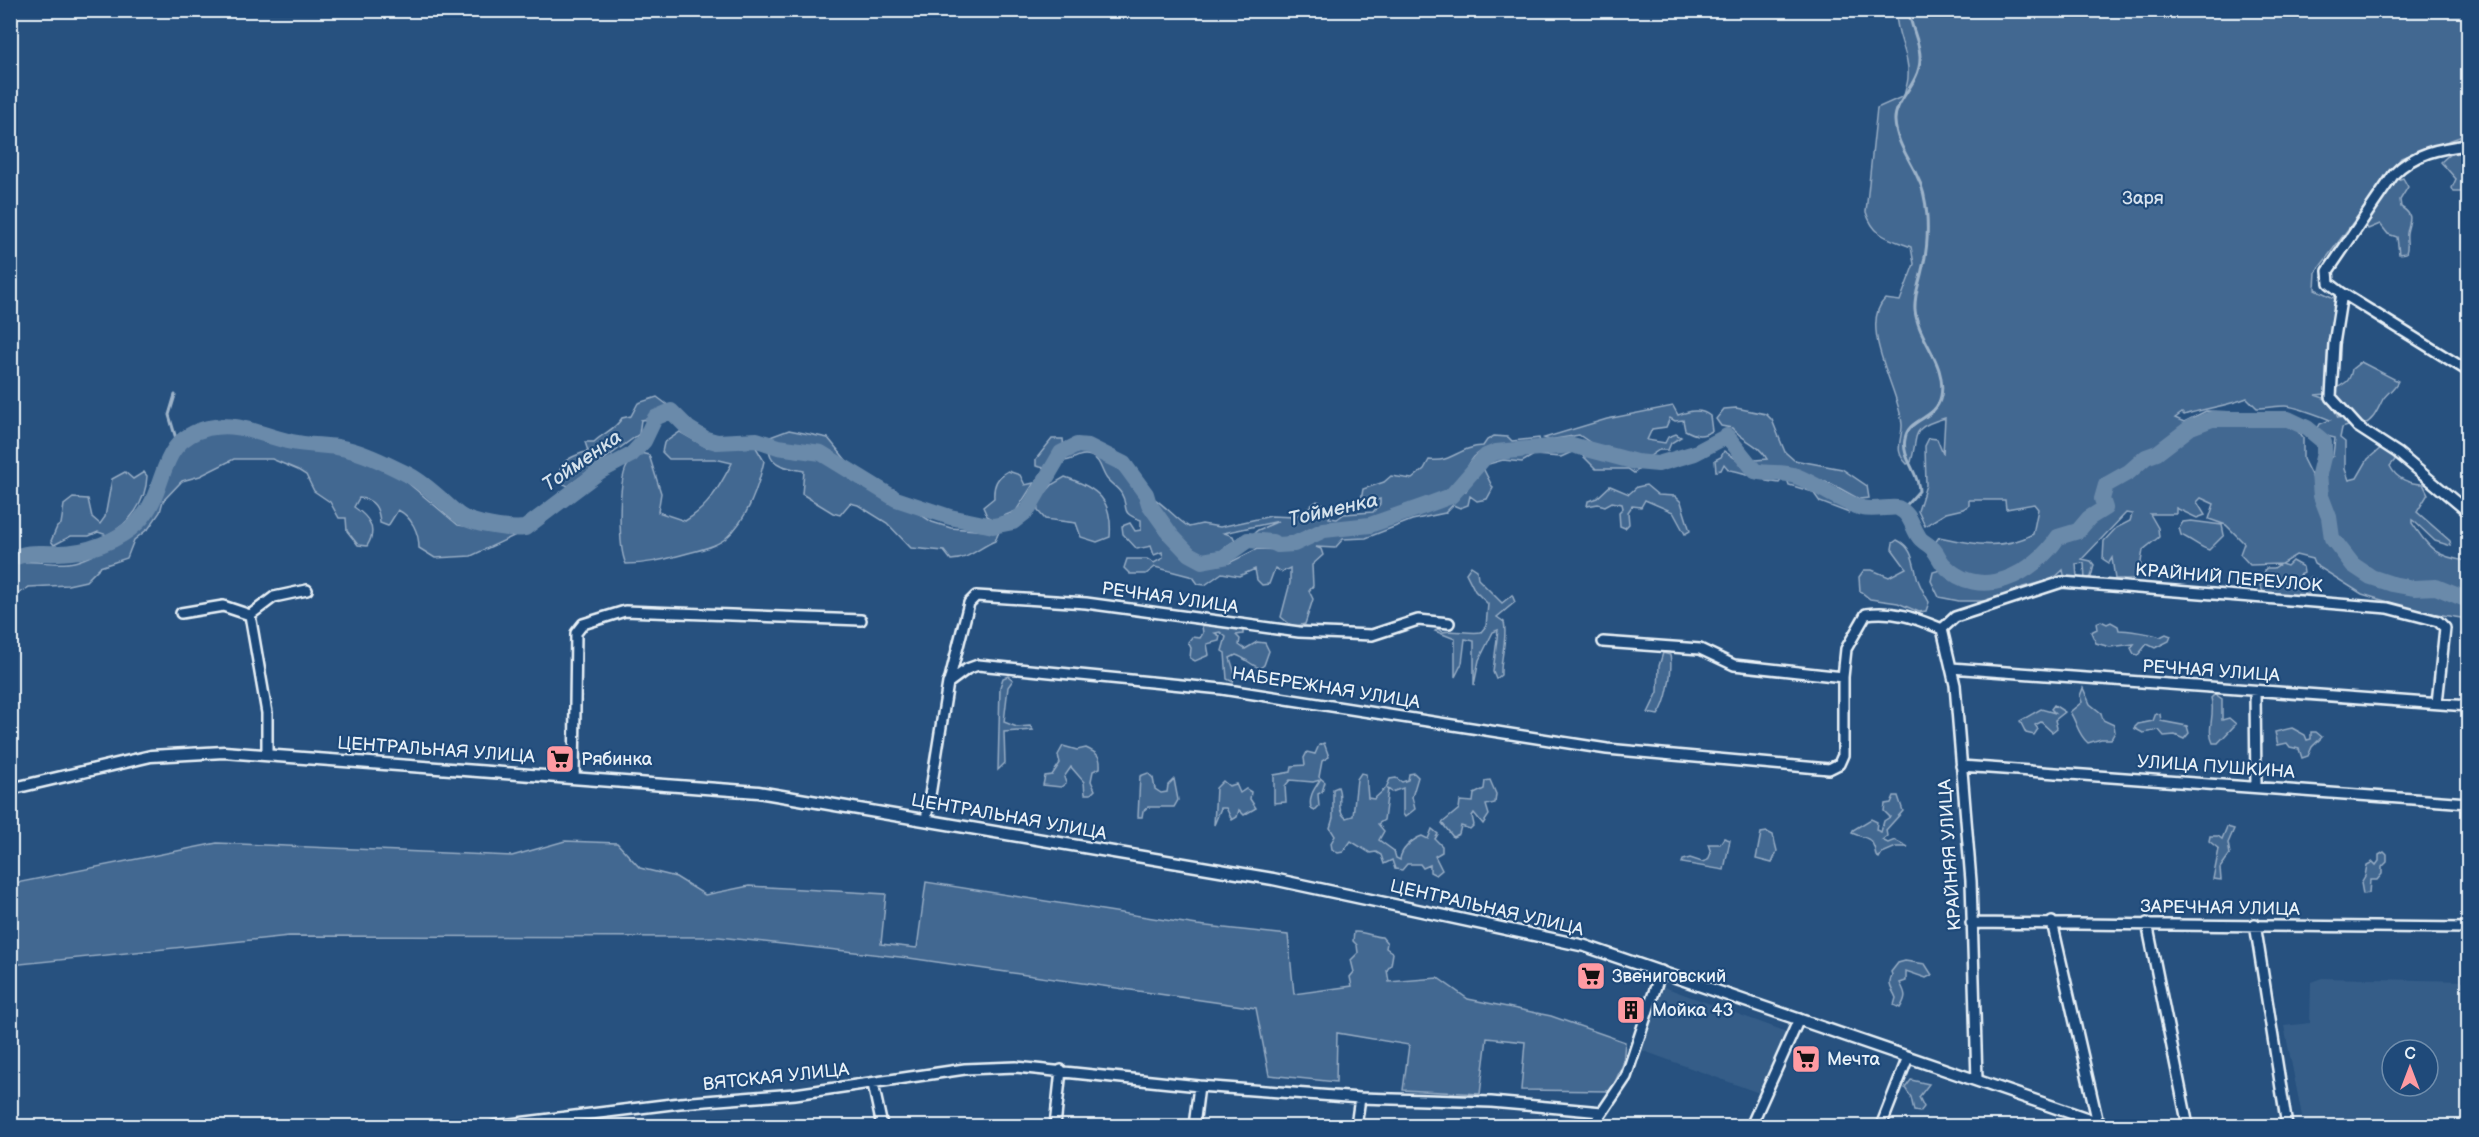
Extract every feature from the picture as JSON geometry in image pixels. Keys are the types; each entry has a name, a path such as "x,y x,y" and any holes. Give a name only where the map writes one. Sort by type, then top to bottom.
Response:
{"street":[{"path":"2469,145 2434,151 2407,161 2394,174 2328,270 2329,283 2469,371"},
{"path":"2342,292 2331,397 2358,427 2398,453 2469,512"},
{"name":"КРАЙНИЙ ПЕРЕУЛОК","path":"1941,629 1956,617 2062,582 2388,608 2438,621 2445,628 2437,703"},
{"path":"250,615 274,597 307,590"},
{"name":"РЕЧНАЯ УЛИЦА","path":"948,683 969,603 976,596 1086,603 1299,632 1372,635 1418,620 1449,623"},
{"path":"181,613 223,606 250,615"},
{"path":"574,778 576,633 583,624 626,611 861,620"},
{"path":"1603,642 1700,649 1734,665 1843,677 1846,649 1866,614 1886,611 1909,615 1941,629"},
{"path":"250,615 267,713 267,754"},
{"name":"КРАЙНЯЯ УЛИЦА","path":"1941,629 1954,685 1971,881 1977,1080"},
{"name":"НАБЕРЕЖНАЯ УЛИЦА","path":"948,683 967,669 978,665 1222,689 1607,749 1829,769 1839,764 1843,755 1843,677"},
{"name":"РЕЧНАЯ УЛИЦА","path":"1951,668 2469,706"},
{"path":"926,820 948,683"},
{"path":"2255,691 2256,786"},
{"name":"ЦЕНТРАЛЬНАЯ УЛИЦА","path":"10,789 168,754 224,752 758,792 1273,879 1585,946 2103,1125"},
{"name":"УЛИЦА ПУШКИНА","path":"1961,766 2469,803"},
{"path":"2052,922 2103,1125"},
{"name":"ЗАРЕЧНАЯ УЛИЦА","path":"1971,923 2255,924 2469,928"},
{"path":"2147,923 2188,1126"},
{"path":"2255,924 2287,1126"},
{"path":"1593,1126 1626,1077 1661,971"},
{"path":"1751,1126 1799,1019"},
{"path":"1881,1126 1908,1057"},
{"name":"ВЯТСКАЯ УЛИЦА","path":"494,1126 873,1084 896,1077 965,1069 1016,1067 1199,1086 1360,1098 1491,1102 1602,1112"},
{"path":"1055,1126 1061,1070"},
{"path":"873,1084 882,1126"},
{"path":"1194,1126 1199,1086"},
{"path":"1356,1126 1360,1098"}],"shaded area":[{"path":"2322,978 2468,981 2468,1126 2304,1126 2284,1026 2310,1023 2311,982"},
{"path":"1664,987 1787,1032 1762,1094 1641,1050"}],"green space":[{"name":"Заря","path":"1896,11 2468,11 2468,134 2401,158 2316,272 2315,289 2338,300 2326,394 2315,395 2330,400 2338,418 2344,417 2348,426 2342,428 2340,438 2345,442 2345,469 2349,480 2357,478 2368,459 2382,447 2390,450 2395,460 2390,466 2396,474 2408,482 2423,484 2428,494 2417,512 2450,541 2451,546 2435,541 2412,520 2412,523 2434,550 2448,557 2468,561 2468,644 2464,642 2461,634 2466,625 2461,618 2418,611 2362,594 2314,564 2312,559 2296,555 2281,564 2287,566 2292,561 2303,567 2304,573 2300,575 2305,583 2311,577 2315,579 2316,587 2309,594 2280,596 2264,593 2260,586 2266,568 2274,568 2280,564 2250,565 2240,554 2244,543 2226,525 2209,519 2214,504 2201,498 2197,502 2205,515 2197,518 2176,508 2176,514 2150,514 2158,528 2159,537 2143,550 2140,568 2134,579 2115,579 2112,558 2109,563 2103,559 2104,541 2116,528 2130,521 2132,514 2126,513 2082,559 2091,561 2094,565 2091,577 2085,580 2084,563 2076,564 2077,577 2071,579 2064,575 2063,570 2053,579 2023,587 1991,601 1959,601 1939,597 1931,581 1933,572 1940,570 1947,574 1951,570 1937,550 1935,543 1939,537 1975,544 2010,543 2033,534 2038,509 2034,504 2006,509 2005,500 1969,500 1969,505 1963,509 1946,513 1925,526 1918,511 1926,485 1925,446 1929,438 1937,439 1943,454 1945,418 1921,429 1916,438 1911,462 1907,464 1900,454 1902,425 1900,412 1878,343 1876,326 1878,311 1885,299 1900,301 1914,264 1911,247 1889,239 1878,232 1866,212 1877,108 1904,96 1908,82 1907,60","holes":["2247,398 2257,408 2289,406 2330,420 2320,424 2315,434 2317,440 2323,442 2327,436 2335,438 2333,455 2326,463 2323,485 2316,485 2303,459 2303,438 2287,417 2266,413 2206,411 2184,422 2175,418 2182,413 2184,415"]},
{"path":"2461,153 2466,158 2461,167 2468,176 2467,180 2463,180 2464,186 2461,192 2454,192 2452,188 2456,179 2441,162 2450,154"},
{"path":"2403,178 2408,187 2400,200 2401,207 2410,218 2406,253 2399,254 2397,237 2388,234 2380,224 2368,229 2366,225 2387,186"},
{"path":"2361,362 2398,381 2383,398 2373,418 2363,425 2355,419 2333,392 2347,382 2352,369"},
{"path":"657,397 669,406 655,418 641,420 639,434 568,486 559,482 560,469 566,461 588,451 585,442 594,442 622,418 631,416 638,403"},
{"path":"1673,406 1678,415 1695,411 1706,413 1710,416 1712,431 1702,435 1692,434 1685,430 1683,420 1675,421 1670,418 1666,427 1652,429 1647,440 1665,443 1668,437 1676,434 1681,437 1671,443 1668,450 1659,450 1647,458 1634,459 1600,449 1579,435 1549,440 1544,438 1607,419"},
{"path":"1736,408 1766,414 1772,420 1785,452 1794,460 1842,469 1867,486 1869,498 1859,499 1832,484 1786,470 1752,467 1749,456 1755,460 1767,459 1764,454 1732,428 1721,426 1716,419 1724,409"},
{"path":"242,430 352,456 387,469 408,483 458,525 518,534 471,556 435,558 419,548 414,526 403,513 398,510 388,526 380,523 377,509 372,502 359,498 354,507 368,519 372,534 367,546 358,545 347,531 346,518 339,518 330,502 314,491 306,475 272,459 234,459 200,476 182,481 163,501 160,512 149,528 134,540 127,558 100,567 86,581 68,585 29,587 11,598 11,565 26,562 79,561 123,539 146,519 169,468 177,454 189,442 210,434"},
{"path":"789,430 828,438 846,460 877,483 896,490 907,506 932,522 951,528 999,532 995,541 968,556 951,560 944,551 911,548 887,523 858,505 850,503 840,515 833,513 802,494 804,471 782,466 772,459 769,446 770,437"},
{"path":"680,432 706,447 754,444 764,461 750,503 733,532 715,545 661,560 626,564 620,530 622,486 627,466 640,453 649,455 661,493 658,512 685,521 707,503 732,463 715,459 669,459 662,452 664,443"},
{"path":"1494,436 1508,437 1512,441 1539,438 1540,442 1496,446 1480,452 1450,491 1394,512 1346,527 1297,537 1248,538 1258,530 1279,521 1224,533 1233,536 1235,541 1215,554 1196,553 1179,540 1152,506 1150,500 1153,498 1158,501 1189,527 1202,524 1220,527 1271,516 1295,517 1317,501 1324,504 1331,513 1329,518 1337,519 1344,514 1373,512 1380,504 1380,499 1364,504 1361,500 1363,489 1384,482 1391,476 1412,479 1424,469 1429,460 1444,459 1467,449 1483,446"},
{"path":"1052,439 1063,439 1064,450 1054,454 1044,468 1036,466 1036,459"},
{"path":"1083,446 1109,462 1145,493 1149,513 1161,523 1164,538 1174,539 1182,548 1184,556 1209,566 1216,561 1229,563 1257,549 1286,550 1330,531 1373,526 1447,502 1466,491 1478,467 1495,455 1579,448 1598,458 1608,457 1642,467 1634,473 1628,469 1596,469 1582,455 1572,452 1561,457 1534,455 1522,462 1503,460 1485,465 1484,470 1493,488 1487,499 1477,501 1470,496 1468,505 1460,508 1453,505 1445,513 1412,520 1366,538 1343,539 1335,548 1316,547 1321,549 1323,555 1312,565 1313,586 1309,591 1313,599 1305,624 1293,627 1281,617 1290,583 1290,568 1282,572 1275,568 1269,584 1262,585 1257,580 1255,569 1239,576 1222,573 1205,585 1198,584 1193,577 1155,567 1146,574 1130,574 1124,568 1127,559 1147,559 1154,563 1163,558 1162,552 1154,555 1151,546 1137,549 1123,534 1122,526 1130,523 1135,531 1141,530 1141,520 1129,515 1124,498 1107,479 1097,460 1083,455 1063,461 1065,454 1070,450"},
{"path":"1724,451 1745,465 1748,471 1792,477 1847,505 1851,508 1849,513 1820,502 1813,492 1789,485 1787,479 1783,478 1779,483 1766,481 1759,475 1729,470 1724,464 1721,470 1716,471 1715,460 1721,457"},
{"path":"1008,471 1020,475 1025,485 1034,483 1016,511 994,520 987,516 983,507 994,498 996,482"},
{"path":"125,472 133,479 144,472 147,476 144,495 130,518 107,535 98,532 89,536 71,536 54,545 51,541 57,527 61,524 64,505 73,498 88,499 92,517 100,524 105,517 112,479"},
{"path":"1065,477 1095,491 1101,497 1109,514 1110,537 1097,542 1081,537 1076,523 1045,519 1038,511 1037,502 1053,484"},
{"path":"1646,485 1658,495 1675,496 1681,502 1690,531 1685,534 1673,512 1645,500 1641,507 1632,506 1628,512 1629,524 1625,528 1620,526 1619,512 1623,508 1622,504 1612,502 1605,506 1598,504 1587,506 1588,501 1597,498 1610,486 1629,494 1637,487"},
{"path":"2183,522 2222,525 2224,535 2209,550 2205,549 2181,535 2179,528"},
{"path":"1897,540 1903,543 1910,552 1918,580 1929,602 1926,611 1919,612 1898,603 1870,599 1860,591 1859,577 1864,570 1872,570 1889,577 1906,568 1892,549 1893,543"},
{"path":"1471,566 1477,570 1478,579 1502,603 1512,595 1515,602 1497,617 1504,622 1505,628 1501,675 1496,679 1493,672 1498,630 1493,632 1479,660 1474,685 1474,641 1465,639 1462,663 1455,677 1455,639 1435,631 1438,629 1443,632 1481,632 1486,626 1488,604 1475,591 1466,573"},
{"path":"2101,621 2107,624 2111,622 2118,626 2119,630 2160,637 2166,634 2171,636 2169,641 2155,648 2147,644 2138,655 2134,654 2131,648 2134,644 2110,647 2096,643 2091,632 2097,629 2096,623"},
{"path":"1210,623 1224,628 1235,624 1243,628 1243,634 1236,635 1240,639 1239,645 1245,649 1257,642 1265,643 1269,651 1264,665 1260,668 1236,655 1230,658 1235,674 1233,682 1227,679 1225,653 1222,651 1226,637 1220,632 1215,633 1220,636 1219,641 1207,644 1209,655 1195,661 1190,658 1191,648 1188,642 1192,637 1200,638 1203,633 1202,626"},
{"path":"1663,653 1670,655 1671,669 1667,695 1658,715 1648,713 1658,692 1659,666"},
{"path":"1008,676 1013,680 1008,687 1004,722 1017,727 1030,726 1033,730 1004,732 1005,763 998,770 1000,687 1003,678"},
{"path":"2083,688 2090,704 2101,713 2103,720 2114,725 2115,732 2111,739 2088,743 2080,733 2070,712 2082,702 2080,696"},
{"path":"2215,694 2222,699 2222,720 2229,718 2236,724 2218,743 2213,743 2210,732 2211,698"},
{"path":"2054,705 2065,712 2055,720 2057,728 2052,732 2041,722 2035,725 2038,729 2034,735 2026,733 2020,721 2041,709 2055,713 2051,709"},
{"path":"2156,713 2160,714 2161,721 2187,726 2189,733 2184,739 2175,735 2164,736 2159,730 2143,733 2134,728 2138,724 2153,721"},
{"path":"2292,728 2305,735 2307,740 2311,739 2311,732 2316,732 2322,737 2312,747 2308,756 2302,758 2299,749 2290,747 2287,743 2278,745 2275,732"},
{"path":"1324,743 1329,757 1322,761 1319,777 1325,782 1322,792 1318,794 1319,806 1315,810 1311,808 1310,803 1320,780 1313,782 1290,780 1285,786 1286,802 1274,803 1274,775 1291,772 1292,766 1305,765 1304,758 1307,752 1315,754 1319,745"},
{"path":"1063,746 1077,750 1086,748 1096,753 1099,758 1100,768 1093,771 1091,781 1095,790 1091,794 1085,794 1084,782 1071,767 1064,777 1066,783 1061,787 1043,785 1045,776 1052,775 1060,763 1058,755"},
{"path":"1148,773 1153,778 1155,789 1161,793 1167,792 1168,785 1174,779 1178,800 1174,807 1148,807 1143,811 1142,817 1138,817 1140,776"},
{"path":"1361,773 1366,774 1368,798 1374,799 1386,788 1390,779 1396,778 1402,782 1408,780 1409,774 1414,773 1418,777 1412,797 1415,809 1405,817 1403,788 1392,792 1388,789 1384,820 1378,824 1384,831 1379,840 1394,851 1396,858 1400,860 1402,852 1408,845 1422,836 1428,839 1432,829 1438,834 1435,839 1442,846 1442,852 1435,856 1442,870 1436,875 1430,872 1430,865 1423,868 1420,864 1407,864 1402,870 1395,869 1392,860 1384,864 1381,855 1376,852 1370,853 1351,841 1343,852 1338,853 1332,849 1331,843 1335,836 1330,828 1333,818 1333,789 1338,787 1343,815 1346,818 1353,816 1357,779"},
{"path":"1490,780 1496,794 1495,803 1486,805 1489,815 1483,824 1474,813 1472,816 1474,825 1470,829 1461,826 1459,834 1453,837 1442,823 1459,809 1460,801 1473,802 1474,794 1484,789 1485,781"},
{"path":"1223,781 1229,786 1236,784 1240,793 1246,789 1251,792 1250,799 1256,808 1244,815 1239,810 1237,817 1232,820 1226,808 1221,808 1214,825 1216,788"},
{"path":"1894,796 1898,796 1903,811 1886,830 1887,836 1882,840 1888,843 1895,840 1908,847 1896,847 1882,853 1879,858 1876,856 1871,841 1852,833 1853,830 1871,819 1877,822 1876,830 1881,832 1884,821 1890,817 1884,811 1885,804 1891,803"},
{"path":"2227,827 2234,829 2228,843 2230,854 2220,868 2221,880 2213,879 2219,849 2209,841 2210,836 2218,836 2222,839"},
{"path":"1767,832 1773,835 1777,851 1772,863 1756,859 1761,833"},
{"path":"1724,838 1730,840 1724,870 1682,863 1683,860 1690,858 1702,862 1708,860 1711,853 1708,844 1720,844"},
{"path":"565,841 617,843 640,868 676,877 705,895 749,886 886,894 881,944 917,948 926,882 1197,925 1288,935 1294,994 1352,986 1350,977 1354,972 1351,960 1358,953 1357,945 1353,941 1354,932 1362,932 1382,937 1387,943 1386,948 1393,953 1391,965 1387,970 1389,982 1438,978 1468,999 1551,1016 1625,1042 1623,1064 1611,1091 1521,1090 1525,1042 1487,1038 1480,1094 1403,1090 1409,1045 1337,1033 1336,1082 1269,1075 1256,1008 909,958 719,937 289,936 11,965 11,884 217,843 512,856"},
{"path":"2384,852 2387,855 2387,862 2382,867 2382,874 2377,880 2370,880 2369,893 2363,894 2361,883 2367,865 2373,862 2376,865 2379,855"},
{"path":"1905,961 1925,964 1932,975 1926,978 1906,971 1906,981 1900,983 1905,996 1900,1008 1894,1005 1896,998 1890,982 1891,972 1898,963"},
{"path":"1911,1080 1929,1084 1919,1097 1924,1107 1920,1112 1914,1111 1911,1097 1905,1088"}],"waterway":[{"path":"1901,511 1919,491 1904,446 1907,432 1916,422 1934,410 1941,396 1942,384 1936,362 1921,331 1915,310 1916,294 1927,243 1927,211 1923,190 1900,143 1895,121 1898,106 1919,68 1919,47 1909,10"},
{"path":"175,395 169,415 177,442"},
{"name":"Тойменка","path":"10,559 30,553 80,551 102,545 121,535 138,522 148,509 171,455 179,444 191,434 208,428 230,426 292,442 337,447 356,452 383,462 416,479 465,518 491,526 525,528 599,472 631,455 644,441 655,418 671,411 688,428 706,439 717,442 757,440 778,447 821,453 896,499 950,517 993,526 1013,522 1027,511 1061,453 1077,445 1088,446 1124,464 1171,535 1189,554 1202,561 1224,557 1248,540 1272,542 1278,545 1294,544 1324,530 1370,525 1451,496 1486,456 1496,452 1572,445 1636,462 1658,464 1695,453 1727,436 1755,471 1796,476 1862,508 1898,508 1906,514 1919,537 1930,546 1943,564 1958,576 1973,582 1990,583 2021,572 2036,562 2058,537 2078,531 2089,518 2105,508 2102,499 2106,485 2129,472 2146,457 2157,453 2191,427 2212,419 2288,419 2307,428 2324,442 2319,474 2321,496 2329,517 2332,538 2353,565 2371,577 2392,584 2414,588 2436,587 2468,600"}],"place":[{"name":"Рябинка","path":"560,759"},
{"name":"Звениговский","path":"1591,976"},
{"name":"Мойка 43","path":"1631,1010"},
{"name":"Мечта","path":"1806,1059"}]}
